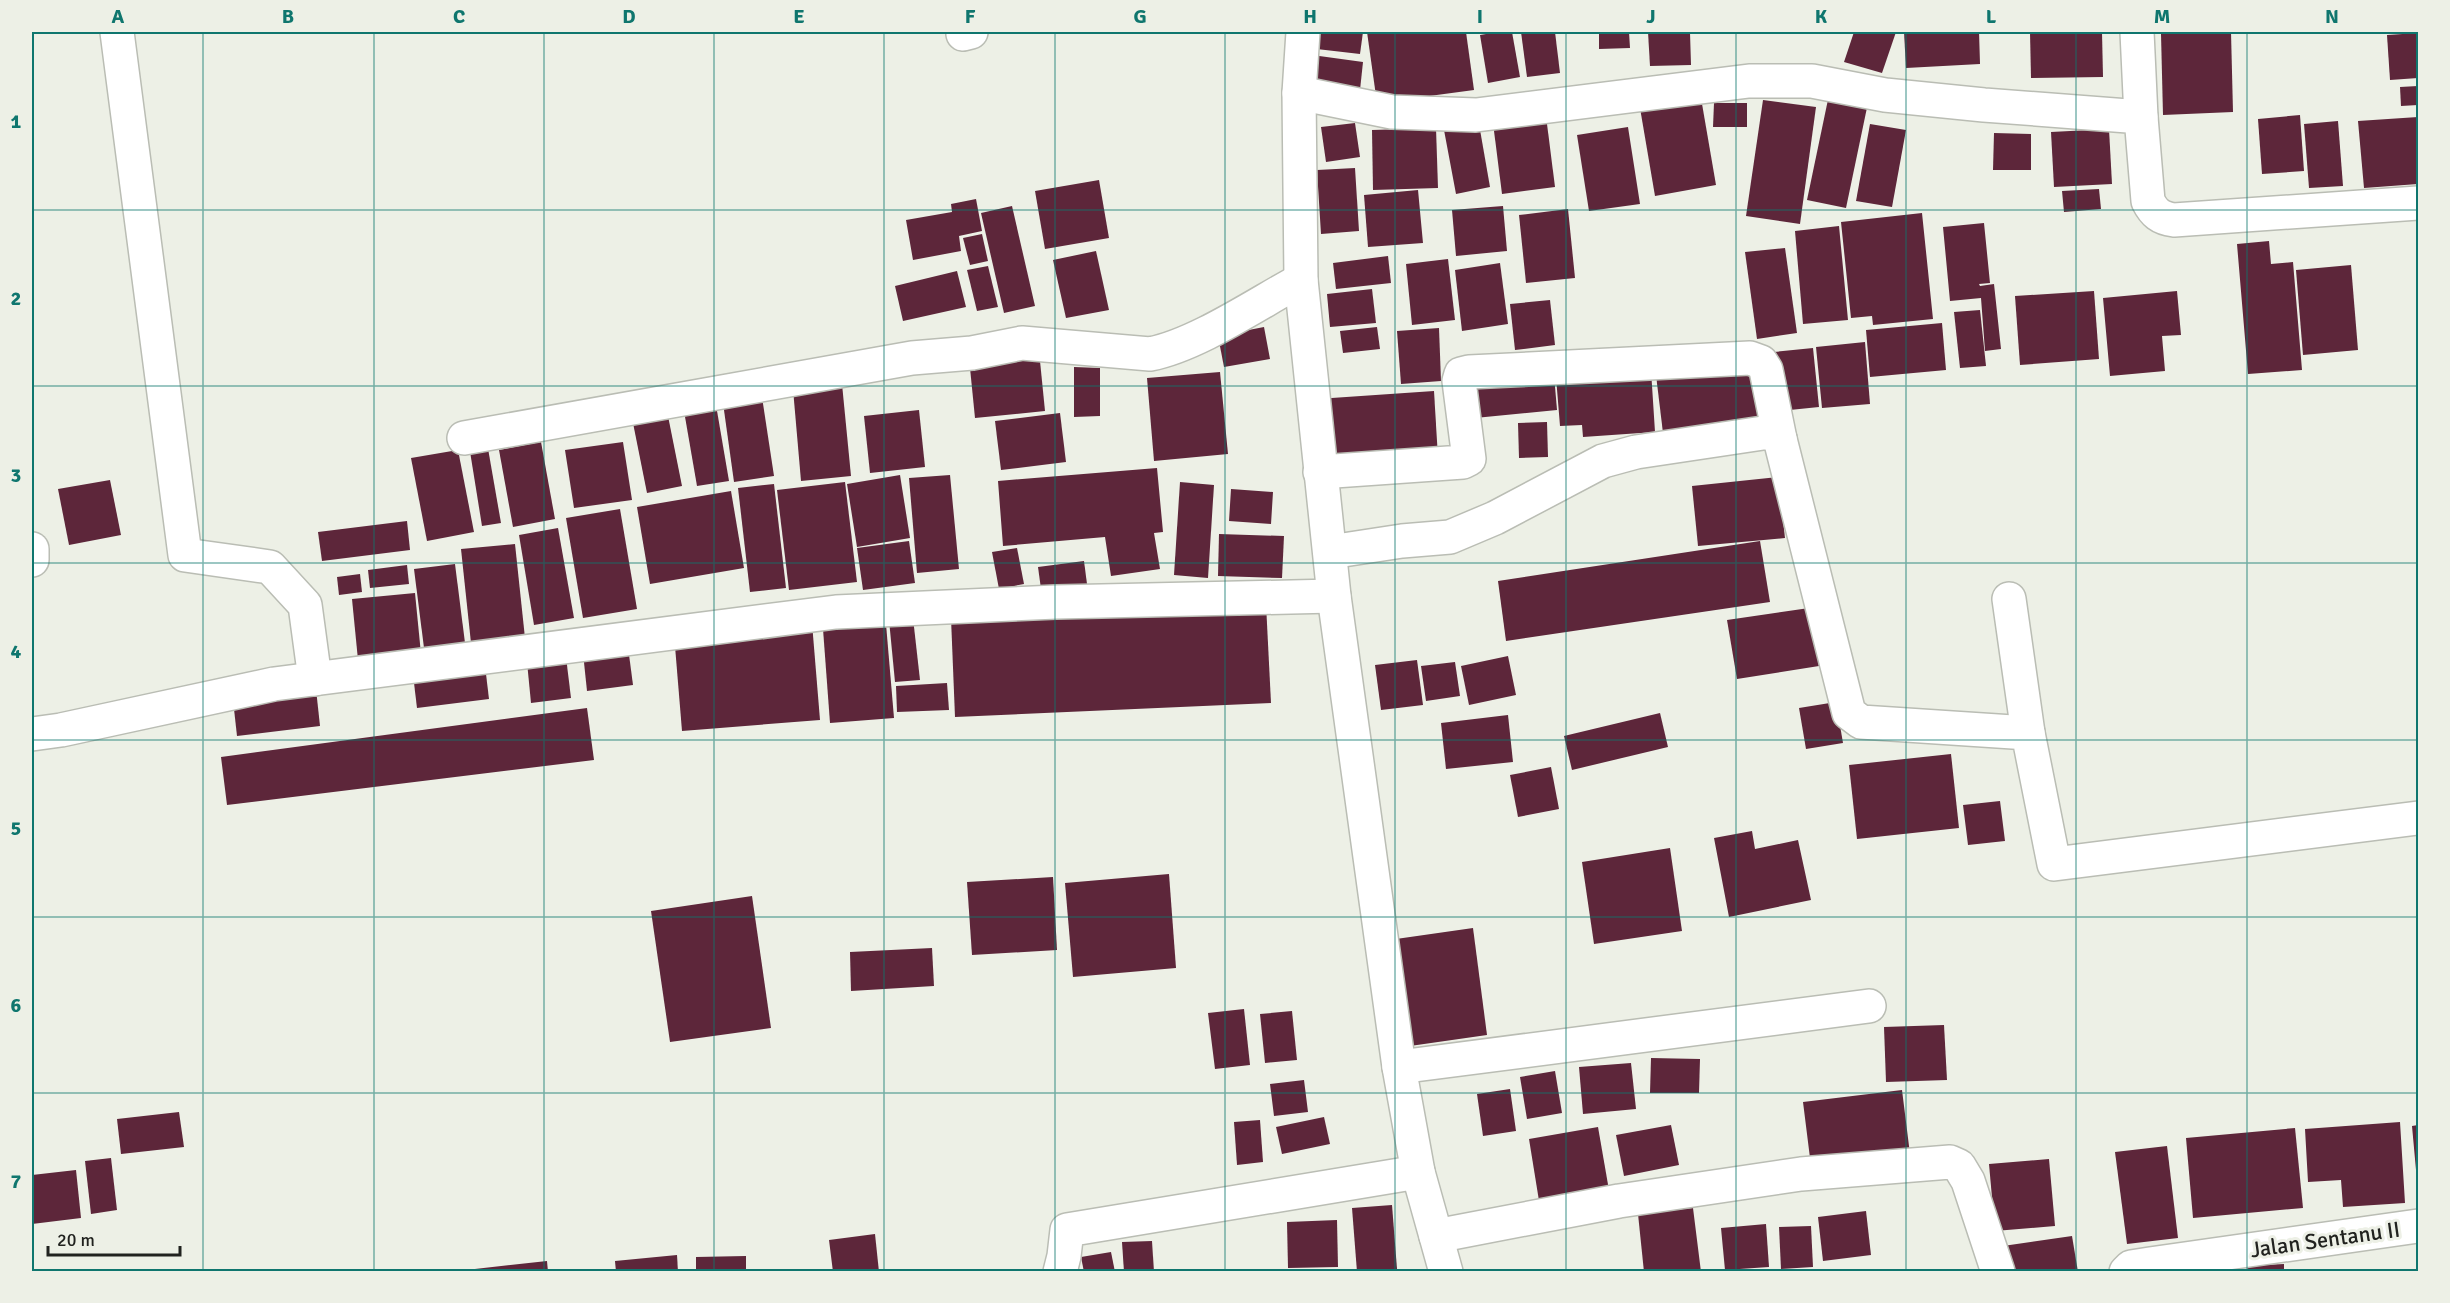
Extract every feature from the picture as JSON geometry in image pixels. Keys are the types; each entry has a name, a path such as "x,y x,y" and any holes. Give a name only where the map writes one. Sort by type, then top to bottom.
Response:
{"street":[{"path":"117,32 185,555 270,567 305,605 315,679"},
{"path":"1303,32 1299,93 1301,280 1334,596 1399,1067 1418,1172 1446,1272"},
{"path":"2137,32 2148,201 2152,209 2163,219 2418,203"},
{"path":"1299,93 1392,112 1476,115 1749,81 1812,81 1885,94 1984,105 2142,117"},
{"path":"465,438 912,358 972,353 1022,343 1150,354 1191,340 1301,280"},
{"path":"1320,472 1463,462 1469,459 1459,381 1461,374 1469,372 1750,358 1761,362 1766,370 1780,439 1850,712 1861,722 2028,733"},
{"path":"1330,552 1402,541 1450,537 1487,522 1603,461 1636,452 1763,433 1780,439"},
{"path":"32,549 32,560"},
{"path":"32,734 61,730 274,684 836,612 1056,602 1334,596"},
{"path":"2008,599 2028,733 2054,864 2418,818"},
{"path":"1399,1067 1869,1006"},
{"path":"1436,1236 1619,1201 1801,1174 1950,1162 1959,1166 1968,1180 1998,1272"},
{"path":"1060,1272 1067,1230 1418,1172"},
{"name":"Jalan Sentanu II","path":"2126,1272 2131,1267 2150,1263 2418,1226"}],"building":[{"path":"1310,32 1363,32 1360,54 1308,48"},
{"path":"1367,32 1466,32 1474,90 1377,103"},
{"path":"1512,32 1520,77 1488,83 1480,35"},
{"path":"1521,32 1555,32 1560,73 1527,77"},
{"path":"1599,32 1629,32 1630,48 1599,49"},
{"path":"1648,32 1690,32 1691,65 1650,66"},
{"path":"1854,32 1896,32 1882,73 1844,62"},
{"path":"1904,32 1979,32 1980,64 1906,68"},
{"path":"2030,32 2102,32 2103,77 2031,78"},
{"path":"2231,32 2233,112 2163,115 2161,34"},
{"path":"2418,33 2418,78 2390,80 2387,35"},
{"path":"1312,55 1363,62 1360,90 1308,83"},
{"path":"2418,86 2418,105 2401,106 2400,87"},
{"path":"1830,90 1869,98 1846,208 1807,200"},
{"path":"1701,98 1716,185 1655,196 1640,108"},
{"path":"1763,100 1816,107 1800,224 1746,216"},
{"path":"1714,103 1747,103 1747,127 1713,127"},
{"path":"2300,115 2304,171 2262,174 2258,119"},
{"path":"1546,116 1555,187 1502,194 1493,123"},
{"path":"2418,117 2418,184 2364,188 2358,121"},
{"path":"2338,121 2343,186 2309,188 2304,124"},
{"path":"1355,123 1360,157 1326,162 1321,127"},
{"path":"1479,124 1490,187 1456,194 1444,130"},
{"path":"1870,124 1906,130 1892,207 1856,201"},
{"path":"1628,127 1640,204 1589,211 1577,135"},
{"path":"1436,128 1438,188 1373,190 1372,130"},
{"path":"2109,129 2112,184 2054,187 2051,132"},
{"path":"1994,133 2031,134 2031,170 1993,170"},
{"path":"1355,168 1359,231 1321,234 1317,170"},
{"path":"1099,180 1109,238 1045,249 1035,191"},
{"path":"2099,189 2101,209 2064,212 2062,191"},
{"path":"1418,190 1423,243 1368,247 1364,195"},
{"path":"976,199 982,231 959,236 961,251 913,260 906,220 952,212 951,204"},
{"path":"1012,206 1035,306 1004,313 981,213"},
{"path":"1503,206 1507,251 1456,256 1452,210"},
{"path":"1568,209 1575,278 1526,283 1519,215"},
{"path":"1922,213 1933,319 1873,325 1872,316 1851,318 1841,222"},
{"path":"1984,223 1990,283 1979,284 1980,286 1994,284 2001,349 1985,351 1981,298 1950,301 1943,227"},
{"path":"1839,226 1848,320 1803,324 1795,231"},
{"path":"982,234 988,261 970,265 963,238"},
{"path":"2269,241 2271,264 2293,262 2302,370 2248,374 2237,244"},
{"path":"1785,248 1797,333 1757,339 1745,252"},
{"path":"1096,251 1109,310 1066,318 1053,260"},
{"path":"1388,256 1391,283 1336,289 1333,263"},
{"path":"1448,259 1455,320 1412,325 1406,264"},
{"path":"1500,263 1508,324 1462,331 1455,270"},
{"path":"2351,265 2358,350 2303,355 2296,270"},
{"path":"988,266 998,307 977,311 967,270"},
{"path":"957,271 966,307 903,321 895,286"},
{"path":"1372,289 1376,323 1330,327 1327,294"},
{"path":"2094,291 2099,359 2020,365 2015,296"},
{"path":"2177,291 2181,335 2162,336 2165,371 2110,376 2103,298"},
{"path":"1550,300 1555,345 1515,350 1510,304"},
{"path":"1980,310 1986,366 1960,368 1954,312"},
{"path":"1942,323 1946,370 1870,377 1866,330"},
{"path":"1264,327 1270,359 1224,367 1218,336"},
{"path":"1377,327 1380,349 1343,353 1340,331"},
{"path":"1439,328 1441,381 1401,384 1397,331"},
{"path":"1865,342 1870,404 1822,408 1816,347"},
{"path":"1813,348 1819,407 1780,411 1774,352"},
{"path":"1039,351 1045,411 975,418 969,358"},
{"path":"1755,362 1763,420 1663,433 1656,375"},
{"path":"1074,367 1100,368 1100,416 1074,417"},
{"path":"1651,370 1655,432 1583,437 1582,425 1560,426 1556,377"},
{"path":"1220,372 1228,454 1154,461 1147,378"},
{"path":"1554,375 1557,410 1475,418 1472,383"},
{"path":"842,384 851,476 801,481 793,389"},
{"path":"1434,391 1438,458 1321,466 1317,399"},
{"path":"762,397 774,476 734,482 723,403"},
{"path":"716,405 729,481 697,486 684,411"},
{"path":"666,406 682,486 647,493 631,413"},
{"path":"919,410 925,467 870,473 864,416"},
{"path":"1060,413 1066,462 1001,470 995,421"},
{"path":"1547,422 1548,457 1519,458 1518,423"},
{"path":"486,437 501,523 482,526 468,439"},
{"path":"541,442 555,519 513,527 499,450"},
{"path":"623,442 632,500 574,508 565,450"},
{"path":"458,450 474,532 427,541 411,458"},
{"path":"1157,468 1163,532 1154,533 1160,569 1111,576 1105,537 1003,546 998,481"},
{"path":"900,475 910,538 857,547 847,484"},
{"path":"950,475 959,569 917,573 909,478"},
{"path":"1778,477 1785,538 1698,546 1692,486"},
{"path":"110,480 121,535 69,545 58,489"},
{"path":"845,482 857,582 789,590 777,490"},
{"path":"1180,482 1214,485 1208,578 1174,575"},
{"path":"774,484 786,588 750,592 738,488"},
{"path":"1231,489 1273,492 1271,524 1229,521"},
{"path":"731,491 744,568 650,584 637,507"},
{"path":"620,509 637,609 583,618 566,518"},
{"path":"407,521 410,550 322,561 318,532"},
{"path":"558,528 574,618 534,625 519,535"},
{"path":"1219,534 1284,536 1282,578 1218,576"},
{"path":"909,541 915,583 863,590 857,548"},
{"path":"1760,541 1770,602 1506,641 1498,581"},
{"path":"515,544 525,638 471,643 461,549"},
{"path":"1017,548 1024,584 999,589 992,552"},
{"path":"1084,561 1087,584 1041,589 1038,567"},
{"path":"455,564 465,643 424,648 414,569"},
{"path":"407,565 409,584 370,588 368,570"},
{"path":"360,574 362,592 339,595 337,577"},
{"path":"415,593 421,654 358,660 352,599"},
{"path":"1266,604 1271,703 955,717 951,618"},
{"path":"1809,608 1819,666 1737,679 1727,620"},
{"path":"913,618 920,680 895,682 889,620"},
{"path":"812,623 820,720 682,731 674,634"},
{"path":"886,624 894,718 830,723 823,629"},
{"path":"628,647 633,685 587,691 583,653"},
{"path":"1508,656 1516,695 1469,705 1461,666"},
{"path":"566,657 571,698 531,703 527,662"},
{"path":"1417,660 1423,705 1381,710 1375,665"},
{"path":"1455,662 1460,696 1426,701 1421,666"},
{"path":"486,674 489,699 417,708 414,683"},
{"path":"947,683 949,710 897,712 896,686"},
{"path":"316,689 320,726 237,736 233,700"},
{"path":"1836,702 1843,743 1806,749 1799,708"},
{"path":"587,708 594,760 227,805 221,757"},
{"path":"1660,713 1668,747 1572,770 1564,736"},
{"path":"1508,715 1513,762 1446,769 1441,723"},
{"path":"1951,754 1959,828 1857,839 1849,765"},
{"path":"1551,767 1559,809 1518,817 1510,775"},
{"path":"2000,801 2005,841 1968,845 1963,805"},
{"path":"1752,831 1755,849 1798,840 1811,900 1729,917 1714,838"},
{"path":"1670,848 1682,931 1594,944 1582,862"},
{"path":"1169,874 1176,968 1073,977 1065,883"},
{"path":"1053,877 1057,950 972,955 967,882"},
{"path":"752,896 771,1028 670,1042 651,911"},
{"path":"1473,928 1487,1035 1410,1046 1396,939"},
{"path":"932,948 934,986 851,991 850,952"},
{"path":"1244,1009 1250,1065 1215,1069 1208,1013"},
{"path":"1292,1011 1297,1060 1265,1063 1260,1014"},
{"path":"1944,1025 1947,1080 1886,1082 1884,1027"},
{"path":"1651,1058 1700,1059 1699,1093 1650,1093"},
{"path":"1631,1063 1636,1109 1583,1114 1579,1067"},
{"path":"1555,1071 1562,1113 1527,1119 1520,1077"},
{"path":"1304,1080 1308,1112 1274,1116 1270,1084"},
{"path":"1510,1089 1516,1131 1483,1136 1477,1094"},
{"path":"1902,1090 1910,1154 1811,1166 1803,1102"},
{"path":"179,1112 184,1147 121,1154 117,1119"},
{"path":"1324,1117 1330,1144 1282,1154 1276,1127"},
{"path":"1260,1120 1263,1162 1237,1165 1234,1122"},
{"path":"2400,1122 2405,1203 2343,1207 2341,1180 2308,1182 2305,1129"},
{"path":"1671,1125 1679,1165 1624,1176 1616,1135"},
{"path":"2418,1125 2418,1181 2417,1181 2412,1126"},
{"path":"1598,1127 1610,1196 1540,1207 1529,1139"},
{"path":"2295,1128 2303,1208 2193,1218 2186,1138"},
{"path":"2167,1146 2178,1238 2127,1244 2115,1152"},
{"path":"111,1158 117,1210 91,1214 85,1161"},
{"path":"2049,1159 2055,1226 1995,1231 1989,1164"},
{"path":"76,1170 81,1218 32,1224 32,1175"},
{"path":"1392,1205 1397,1269 1357,1272 1352,1208"},
{"path":"1693,1208 1701,1272 1644,1272 1638,1214"},
{"path":"1866,1211 1871,1255 1823,1261 1818,1217"},
{"path":"1337,1220 1338,1267 1288,1268 1287,1222"},
{"path":"1766,1224 1769,1267 1725,1270 1721,1228"},
{"path":"1811,1226 1813,1267 1781,1269 1779,1227"},
{"path":"875,1234 879,1272 833,1272 829,1240"},
{"path":"2072,1236 2078,1272 2007,1272 2003,1246"},
{"path":"1152,1241 1154,1272 1124,1272 1122,1242"},
{"path":"1111,1252 1115,1272 1084,1272 1081,1257"},
{"path":"677,1255 678,1272 616,1272 615,1261"},
{"path":"746,1256 746,1272 696,1272 696,1257"},
{"path":"547,1261 548,1272 466,1272 466,1270"},
{"path":"2284,1264 2284,1272 2248,1272 2247,1266"}]}
